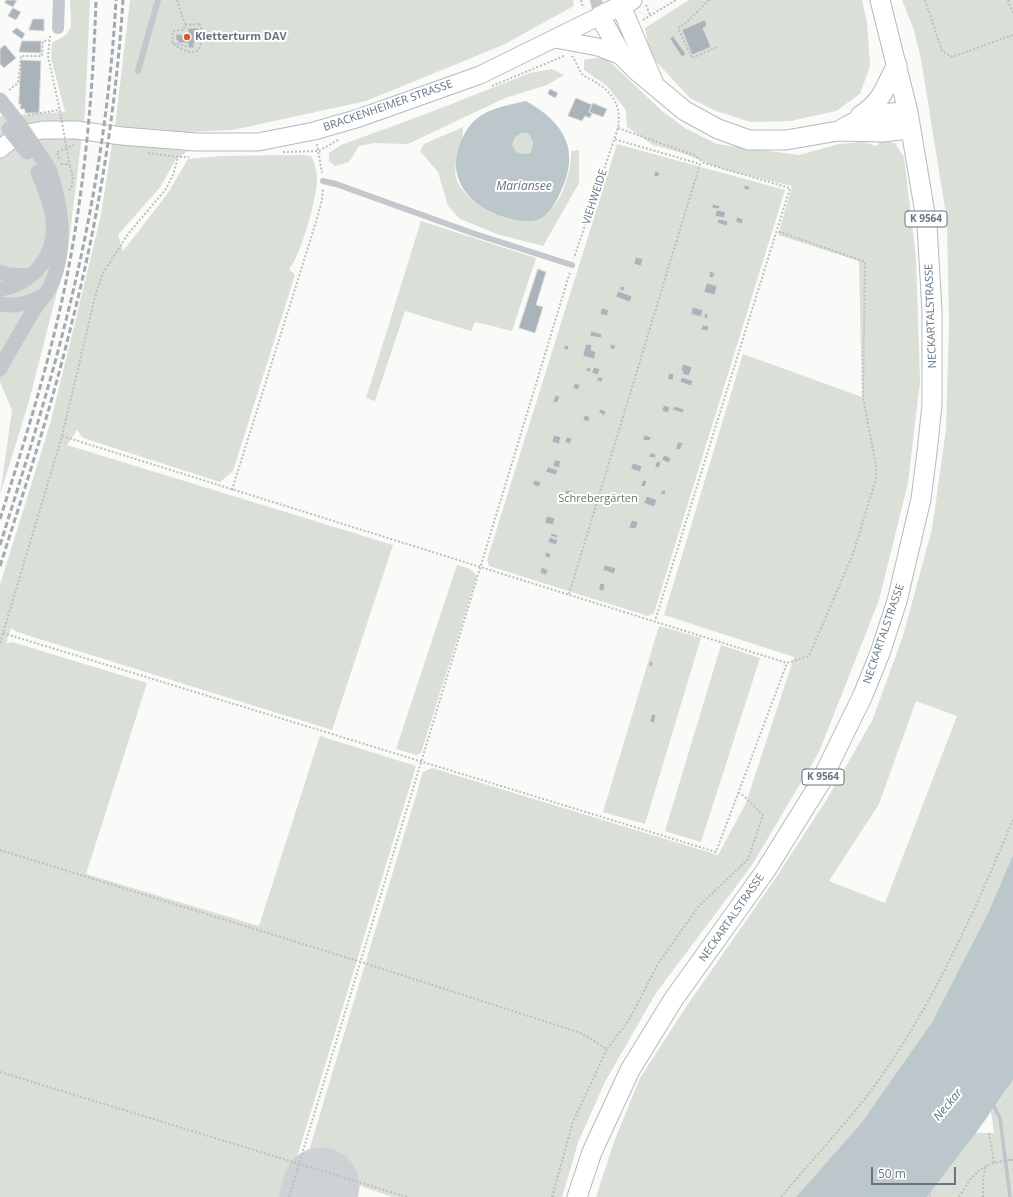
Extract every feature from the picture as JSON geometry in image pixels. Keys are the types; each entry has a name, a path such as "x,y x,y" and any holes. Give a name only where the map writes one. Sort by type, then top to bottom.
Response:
{"main road":[{"name":"NECKARTALSTRASSE","path":"578,1195 595,1145 630,1070 673,1000 766,870 820,783 862,695 880,653 897,601 921,499 932,405 932,311 927,225 909,120 897,65 880,0"},
{"name":"BRACKENHEIMER STRASSE","path":"0,149 10,141 27,133 43,130 76,130 122,136 196,142 258,142 314,131 360,118 480,75 555,39 598,8 624,2 655,86"},
{"name":"BRACKENHEIMER STRASSE","path":"598,8 622,56 637,71 674,102 702,121 718,129 749,140 786,140 845,126 882,132 909,120"},
{"path":"555,39 592,45 622,56"},
{"path":"845,126 875,106 882,96 897,65"}],"street":[{"path":"58,28 59,0"},
{"path":"0,369 12,344 52,284 62,235 61,216 52,169 10,124 3,96"},
{"path":"0,289 32,276 43,264 50,251 53,236 53,219 49,202 52,169"},
{"path":"0,272 9,275 32,276"},
{"path":"0,304 13,306 28,303 44,296"}],"lane":[{"path":"138,71 158,0"},
{"path":"324,182 572,265"}],"path":[{"path":"177,0 185,25 184,30 173,31 172,42 175,46 188,52 194,52 199,49 202,42 202,26 199,24 185,25"},
{"path":"644,0 650,15"},
{"path":"709,0 685,24 678,28 692,58 718,47"},
{"path":"925,0 942,51 952,57 1013,35"},
{"path":"1008,0 1013,14"},
{"path":"58,28 50,36 48,56 62,117 73,176 71,189 66,191"},
{"path":"3,96 18,83 20,56 42,56 43,41 50,40"},
{"path":"172,42 186,46 188,43"},
{"path":"570,54 578,64 582,74 598,84 616,101 620,117 618,128 694,155 704,163 790,188 655,621"},
{"path":"10,124 60,110"},
{"name":"VIEHWEIDE","path":"289,1197 482,567 572,265 618,128"},
{"path":"232,490 322,200 324,182 314,131"},
{"path":"614,138 700,164 704,163"},
{"path":"70,165 52,169 57,152 75,144"},
{"path":"0,643 62,436 96,293 103,273 128,234 166,189 173,174 178,157"},
{"path":"569,594 700,164"},
{"path":"62,436 787,663 809,656 853,554 876,479 876,466 863,397 865,262 776,231"},
{"path":"3,633 422,760 566,807 716,852 737,792 787,663"},
{"path":"552,1197 573,1122 607,1049 629,1020 658,964 698,907 748,859 763,815 744,796 737,792"},
{"path":"781,1197 850,1116 886,1069 925,1004 973,914 1013,820"},
{"path":"0,850 361,962 581,1033 607,1049"},
{"path":"0,1072 407,1197"},
{"path":"989,1133 994,1162"},
{"path":"959,1197 977,1171 994,1162 1012,1160 1013,1157"},
{"path":"983,1197 983,1180 986,1165"}],"green space":[{"path":"70,0 90,0 85,111 68,249 29,401 0,495 12,410 0,382 0,116 65,112 51,58 52,43 66,35 71,27"},
{"path":"130,0 573,0 574,6 503,45 366,101 233,130 187,132 115,127"},
{"path":"689,0 862,0 867,22 870,66 860,94 836,111 791,121 751,122 716,111 690,98 650,55 645,28"},
{"path":"902,0 1013,0 1013,855 988,913 932,1022 862,1122 796,1197 596,1197 614,1142 640,1078 686,1007 775,879 827,799 872,721 903,636 932,529 946,430 949,324 947,221 921,59 914,30","holes":["916,701 957,716 885,903 829,881 879,804"]},
{"path":"596,58 607,59 662,111 685,128 717,144 799,155 839,144 863,142 877,146 881,140 895,143 904,157 916,258 920,381 908,483 879,600 819,752 752,865 656,993 606,1080 579,1140 562,1197 393,1197 348,1182 342,1197 295,1197 423,772 432,768 718,855 746,803 794,657 664,615 743,354 862,397 859,261 778,235 792,186 725,170 682,153 653,145 627,127 626,110 607,86 584,70 584,60"},
{"path":"552,69 564,75 547,85 505,98 408,144 374,143 359,146 349,162 335,166 329,161 329,153 341,145 426,114 530,73"},
{"path":"463,127 462,139 455,170 460,187 468,196 489,211 502,217 514,220 526,222 536,220 551,210 562,192 566,181 571,160 571,151 579,150 579,183 543,246 500,235 460,219 448,206 438,172 420,151 424,144"},
{"path":"523,133 531,136 534,144 531,152 523,155 515,152 512,144 515,136"},
{"path":"112,144 188,151 176,159 161,186 118,235 123,251 168,193 188,159 221,156 311,156 316,170 316,188 311,213 303,240 289,269 295,275 233,471 220,482 83,438 77,430 67,445 393,545 332,730 17,632 11,628 6,643 12,642 147,683 86,874 259,926 320,736 416,766 285,1197 0,1197 0,585 50,424 101,215"},
{"name":"Schrebergärten","path":"617,144 785,190 654,613 648,616 489,566 487,560"},
{"path":"421,221 536,258 512,331 475,322 471,331 405,311 375,401 366,398"},
{"path":"457,565 470,569 477,576 421,753 416,755 396,749"},
{"path":"659,626 701,638 645,824 603,812"},
{"path":"721,645 760,658 701,842 665,831"},
{"path":"1013,1080 1013,1197 927,1197 976,1133 994,1133 991,1112"}],"water":[{"name":"Mariansee","path":"526,101 551,119 566,140 569,151 569,164 566,178 556,201 545,216 534,221 510,219 497,215 475,202 466,193 460,182 456,158 465,133 471,124 478,118 495,109","holes":["521,133 527,133 533,142 533,147 530,153 523,154 516,152 512,145 515,137"]},
{"name":"Neckar","path":"1013,855 1013,1080 976,1133 927,1197 796,1197 862,1122 932,1022 988,913"}],"building":[{"path":"6,0 17,0 13,7 5,3"},
{"path":"13,8 21,12 16,20 8,16"},
{"path":"33,19 44,19 44,31 29,30"},
{"path":"705,20 707,26 703,28 711,47 692,55 682,30"},
{"path":"17,28 25,34 22,39 12,32"},
{"name":"Kletterturm DAV","path":"188,28 199,28 198,42 194,43 194,48 188,48 188,43 178,43 176,40 176,34 188,35"},
{"path":"673,36 686,54 682,57 670,39"},
{"path":"22,41 41,41 41,53 19,52"},
{"path":"5,45 16,58 4,68 0,64 0,49"},
{"path":"21,60 41,61 39,113 25,113 25,109 20,109"},
{"path":"550,89 558,93 555,98 548,94"},
{"path":"576,98 592,105 589,112 592,113 590,118 585,116 582,121 568,116"},
{"path":"593,103 607,109 603,117 589,112"},
{"path":"655,171 660,173 658,177 654,176"},
{"path":"745,185 750,187 749,190 744,189"},
{"path":"713,204 720,206 719,209 712,208"},
{"path":"717,210 726,212 724,218 715,216"},
{"path":"737,217 743,219 742,224 736,222"},
{"path":"719,219 728,221 727,226 717,223"},
{"path":"636,257 643,259 641,266 634,264"},
{"path":"538,269 546,272 536,305 543,307 535,333 519,328"},
{"path":"710,271 715,273 713,278 709,277"},
{"path":"707,283 717,286 715,295 704,292"},
{"path":"621,286 625,287 624,291 620,290"},
{"path":"618,291 632,296 630,302 616,297"},
{"path":"693,307 703,310 701,317 691,314"},
{"path":"602,308 609,310 607,316 600,314"},
{"path":"705,313 708,314 707,319 704,318"},
{"path":"703,325 709,326 708,331 701,330"},
{"path":"591,331 602,334 601,338 590,336"},
{"path":"586,344 592,345 591,350 596,352 594,359 583,356"},
{"path":"611,344 616,345 614,350 610,348"},
{"path":"565,345 569,346 568,350 564,349"},
{"path":"683,364 692,367 689,376 682,374 683,371 681,370"},
{"path":"588,367 591,368 590,372 586,371"},
{"path":"594,367 600,369 598,375 592,373"},
{"path":"669,373 674,374 673,380 668,379"},
{"path":"598,377 603,378 602,382 597,381"},
{"path":"682,377 693,381 691,386 680,382"},
{"path":"575,383 580,385 578,390 573,388"},
{"path":"556,395 560,397 557,403 553,402"},
{"path":"664,405 670,407 668,413 662,411"},
{"path":"674,406 684,409 683,413 673,410"},
{"path":"600,409 606,411 604,416 599,412"},
{"path":"585,415 590,417 588,422 583,420"},
{"path":"554,435 561,437 559,444 552,442"},
{"path":"644,435 651,437 650,441 643,440"},
{"path":"567,437 572,438 570,444 565,442"},
{"path":"678,442 683,443 680,450 676,449"},
{"path":"650,453 656,454 655,458 649,457"},
{"path":"664,455 671,458 669,463 662,460"},
{"path":"555,460 561,461 559,468 553,466"},
{"path":"657,461 661,462 659,468 655,467"},
{"path":"633,463 642,466 640,472 631,469"},
{"path":"548,467 558,470 556,475 546,472"},
{"path":"534,480 541,482 539,487 533,485"},
{"path":"643,480 647,481 645,487 641,486"},
{"path":"566,490 573,491 571,498 564,497"},
{"path":"662,490 666,491 665,495 661,494"},
{"path":"647,496 657,500 654,507 644,503"},
{"path":"547,516 555,518 553,525 545,523"},
{"path":"632,520 638,522 636,529 629,528"},
{"path":"551,533 558,535 557,538 551,536"},
{"path":"550,537 558,540 556,545 548,542"},
{"path":"546,552 551,554 550,558 545,557"},
{"path":"605,565 616,568 614,574 603,570"},
{"path":"542,567 548,570 546,575 540,573"},
{"path":"600,583 605,584 604,591 599,590"},
{"path":"650,661 653,662 652,667 649,666"},
{"path":"652,714 656,715 654,723 650,722"}],"waterway":[{"path":"992,1103 1000,1118 1010,1197"}],"runway":[{"path":"318,1197 321,1186"}],"railway":[{"path":"0,519 44,374 59,315 72,251 90,108 96,0"},
{"path":"0,545 50,380 84,244 104,123 116,0"},
{"path":"0,566 56,384 82,282 98,202 111,122 123,0"}],"place":[{"name":"Kletterturm DAV","path":"187,37"}]}
